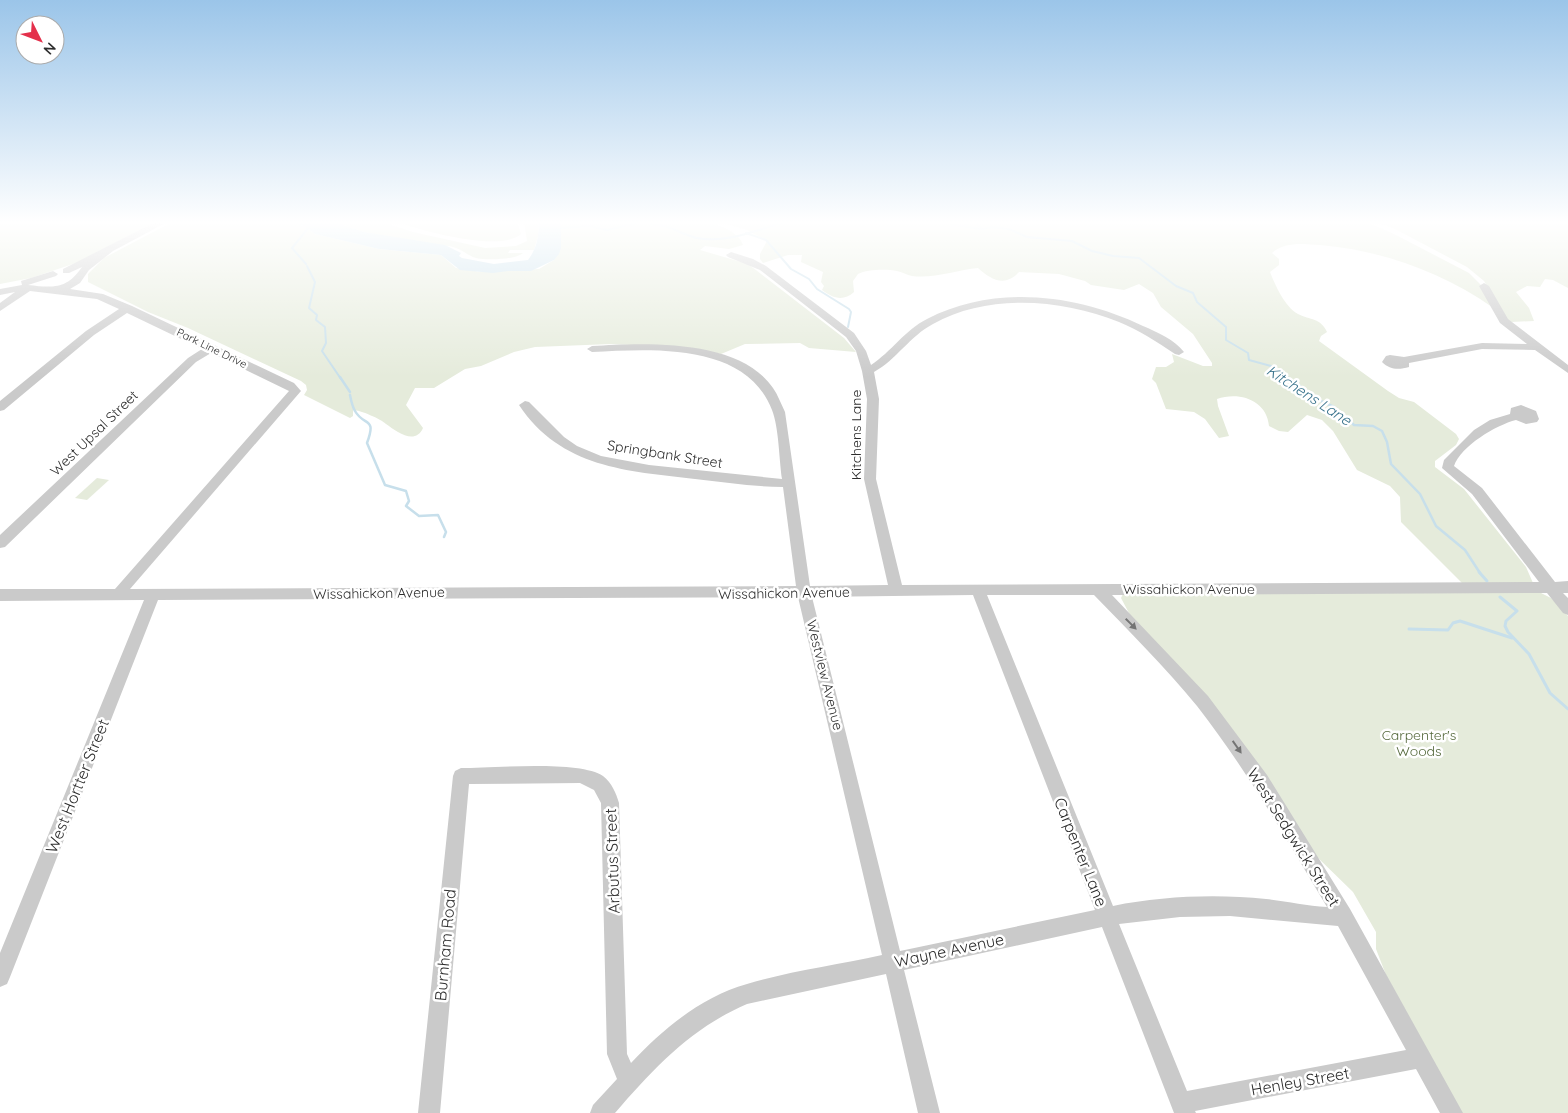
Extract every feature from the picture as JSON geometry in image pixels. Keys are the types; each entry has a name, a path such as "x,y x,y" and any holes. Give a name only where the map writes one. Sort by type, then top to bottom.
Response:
{"street":[{"path":"0,290 58,273"},
{"path":"78,273 84,285 100,301 104,311 101,320 90,334"},
{"path":"53,274 41,282 40,286 48,289 67,287 80,278 83,273"},
{"name":"Kitchens Lane","path":"769,273 850,335 859,346 868,371 873,399 870,480 896,591"},
{"path":"1484,286 1502,318 1535,347 1568,370"},
{"path":"0,308 28,288"},
{"path":"0,290 48,289 94,295"},
{"name":"Park Line Drive","path":"94,295 128,308 294,390 292,396 134,574 119,594"},
{"path":"868,371 879,365 919,328 939,317 976,305 1008,301 1055,303 1102,312 1143,328 1179,352"},
{"path":"0,407 90,334 128,308"},
{"path":"1403,361 1482,346 1535,347"},
{"name":"West Upsal Street","path":"0,543 192,360 211,348"},
{"name":"Westview Avenue","path":"592,349 624,348 696,352 725,359 748,370 767,386 778,407 804,592 929,1113"},
{"name":"Springbank Street","path":"525,405 542,424 567,446 605,461 684,473 789,483"},
{"path":"1517,416 1496,420 1483,427 1448,463 1448,468 1478,491 1568,609"},
{"name":"Wissahickon Avenue","path":"0,595 480,592 661,594 1097,589 1568,587"},
{"name":"West Sedgwick Street","path":"1097,589 1166,660 1220,723 1261,781 1343,916 1452,1113"},
{"name":"Carpenter Lane","path":"978,590 1183,1108"},
{"name":"West Hortter Street","path":"0,976 153,594"},
{"name":"Arbutus Street","path":"461,776 580,775 595,780 605,789 610,803 617,1054 619,1062 630,1080"},
{"name":"Burnham Road","path":"429,1113 461,776"},
{"name":"Wayne Avenue","path":"601,1113 667,1040 689,1022 728,1001 759,990 1153,909 1210,906 1264,908 1327,917 1343,916"},
{"name":"Henley Street","path":"1183,1108 1420,1058"}],"green space":[{"path":"0,273 46,273 31,278 0,284"},
{"path":"760,273 844,338 856,352 809,348 800,343 745,344 721,354 691,348 611,344 535,347 514,352 481,366 465,369 434,388 415,388 406,405 423,428 420,433 410,436 400,433 380,420 360,411 353,410 353,416 350,418 304,395 307,390 306,385 301,381 188,328 148,312 88,282 88,274"},
{"path":"823,273 861,273 853,281 854,292 842,298 830,295 822,290 824,286 821,282"},
{"path":"904,273 949,273 920,277"},
{"path":"984,273 1018,273 1014,277 1003,281"},
{"path":"1038,273 1270,273 1281,295 1293,311 1325,327 1327,332 1321,336 1319,341 1388,391 1399,398 1414,402 1456,434 1459,439 1456,445 1435,461 1435,467 1464,489 1526,567 1533,583 1462,583 1401,522 1400,497 1390,486 1357,470 1333,431 1322,420 1307,415 1288,432 1279,431 1269,426 1267,417 1257,404 1243,397 1225,397 1217,399 1229,436 1219,438 1205,419 1194,412 1166,409 1156,383 1152,379 1156,367 1166,367 1174,362 1172,354 1203,366 1212,366 1212,363 1193,334 1161,307 1153,293 1139,284 1124,290 1091,285 1085,281 1059,274"},
{"path":"1432,273 1469,273 1481,285 1492,307 1473,294"},
{"path":"1474,273 1568,273 1568,288 1553,280 1545,279 1540,287 1527,286 1516,292 1529,308 1534,321 1511,322 1507,320 1484,281"},
{"path":"97,478 109,480 87,500 75,498"},
{"name":"Carpenter's Woods","path":"1541,593 1551,598 1568,616 1568,1113 1462,1113 1386,975 1376,949 1376,932 1353,892 1313,853 1201,690 1130,615 1121,598 1123,594"}],"waterway":[{"path":"310,273 315,282 309,308 317,315 316,320 325,327 326,343 322,351 341,379"},
{"path":"798,273 809,279 817,289 849,309 851,312 848,327"},
{"name":"Kitchens Lane","path":"1159,273 1176,286 1193,293 1197,302 1226,327 1226,340 1248,353 1249,360 1271,366 1289,379"},
{"path":"340,377 350,392"},
{"name":"Kitchens Lane","path":"1287,377 1321,401 1334,407 1354,425 1373,426 1382,431 1387,442 1391,464 1420,494 1436,526 1465,550 1480,573"},
{"path":"350,395 355,411 370,425 371,429 367,443 385,485 406,491 409,501 406,506 419,516 438,515 446,532 444,537"},
{"name":"Kitchens Lane","path":"1479,572 1487,581"},
{"name":"Kitchens Lane","path":"1500,597 1517,611 1506,621 1505,626 1508,632 1529,654 1550,693 1568,709"},
{"path":"1409,629 1448,630 1453,623 1460,621 1512,638"}]}
